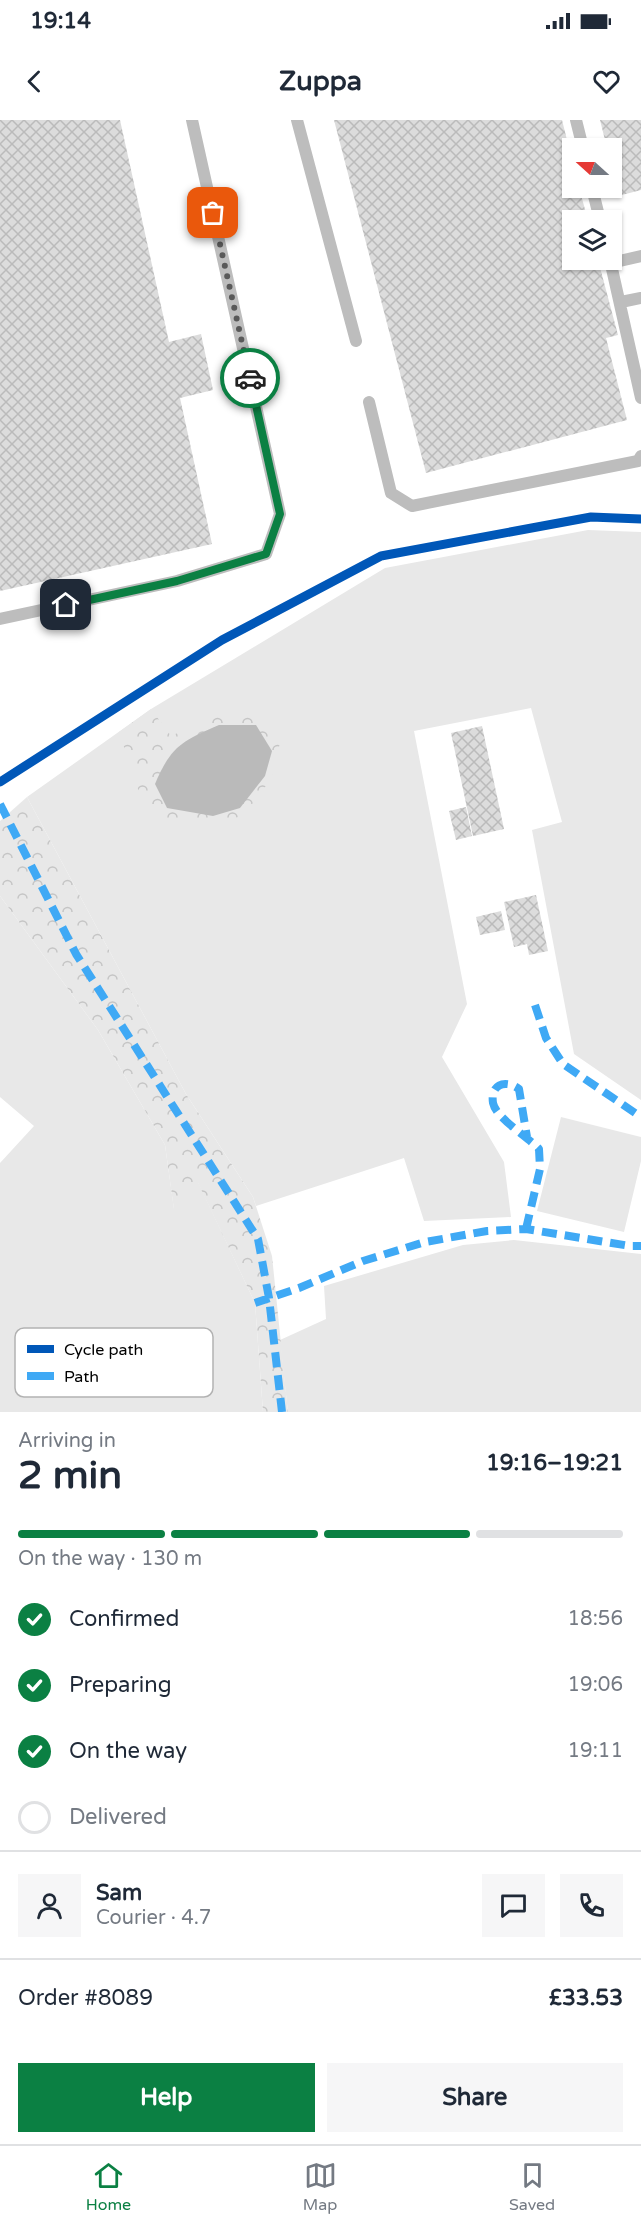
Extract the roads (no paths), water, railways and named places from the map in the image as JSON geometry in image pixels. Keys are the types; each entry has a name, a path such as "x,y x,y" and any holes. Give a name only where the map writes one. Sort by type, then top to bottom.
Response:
{"lane":[{"path":"0,619 177,581 266,554 280,514 192,120"},
{"path":"297,120 356,341"},
{"path":"576,120 580,138"},
{"path":"622,259 641,256"},
{"path":"612,270 641,398"},
{"path":"621,302 641,298"},
{"path":"369,402 391,493 412,506 638,461 641,456"}]}
